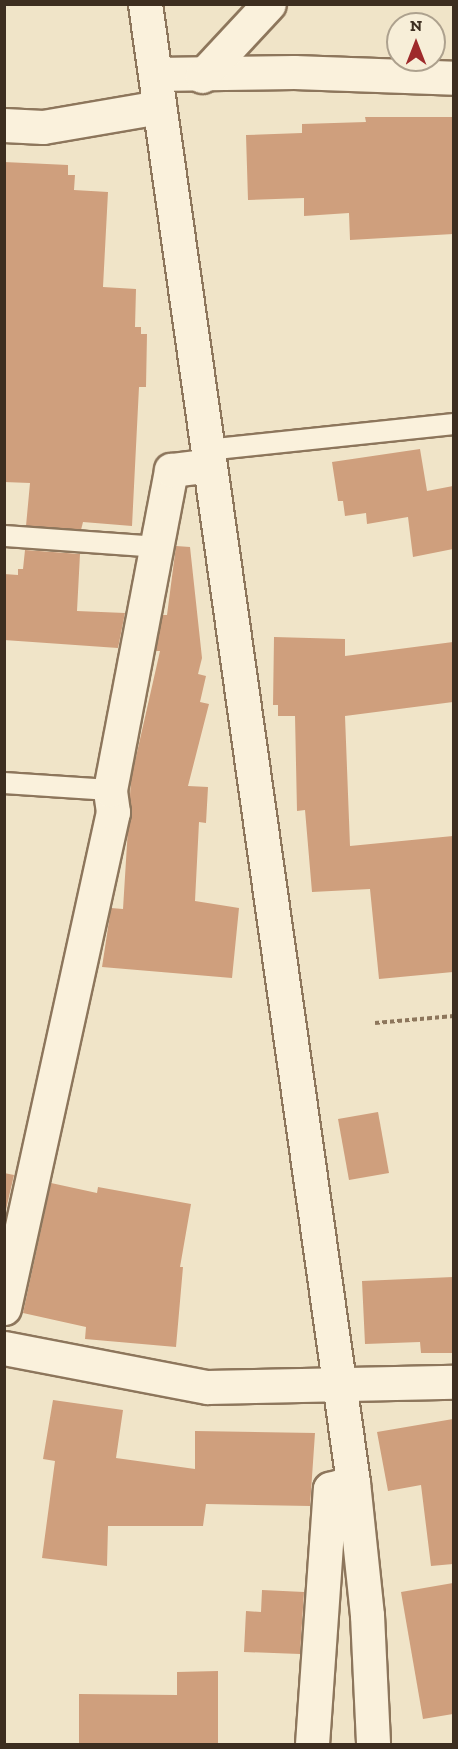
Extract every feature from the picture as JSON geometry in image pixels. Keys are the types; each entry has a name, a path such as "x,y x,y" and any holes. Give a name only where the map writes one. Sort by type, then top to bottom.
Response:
{"street":[{"path":"145,4 353,1482 367,1615 373,1744"},
{"path":"202,76 269,4"},
{"path":"155,74 202,76 294,72 453,78"},
{"path":"4,125 43,127 159,107"},
{"path":"4,1308 113,812 110,790 171,470 208,457"},
{"path":"4,1348 207,1387 338,1387 453,1382"},
{"path":"312,1744 330,1489 353,1482"}],"lane":[{"path":"208,457 453,424"},
{"path":"4,536 156,547"},
{"path":"4,783 110,790"}],"path":[{"path":"375,1023 453,1016"}],"building":[{"path":"365,117 453,117 453,234 350,240 349,213 304,216 304,198 248,200 246,135 302,133 302,124 366,122"},
{"path":"4,162 68,165 68,175 75,175 74,190 108,192 103,287 136,289 135,327 141,327 141,334 147,334 146,387 139,387 132,526 83,522 81,530 26,526 30,483 4,482"},
{"path":"420,449 427,491 453,486 453,549 413,557 408,517 367,524 366,513 345,516 343,501 338,501 332,462"},
{"path":"176,546 190,547 202,658 198,674 206,676 200,702 209,704 188,786 208,787 206,823 199,822 195,901 239,908 232,978 102,967 111,908 123,909 131,779 160,651 156,651 162,615 167,615"},
{"path":"25,550 80,554 77,611 125,613 118,648 4,640 4,574 18,575 18,569 23,569"},
{"path":"274,637 345,639 345,656 453,642 453,702 345,716 350,846 453,836 453,972 379,979 370,889 312,892 305,810 297,811 295,716 278,716 278,705 273,705"},
{"path":"378,1112 389,1173 349,1180 338,1119"},
{"path":"4,1173 14,1175 4,1218"},
{"path":"51,1183 97,1193 98,1187 191,1204 180,1267 183,1267 176,1347 85,1339 86,1327 23,1313"},
{"path":"453,1277 453,1353 421,1353 420,1342 365,1344 362,1281"},
{"path":"53,1400 123,1410 116,1458 195,1469 195,1431 315,1433 310,1506 206,1504 203,1526 108,1526 107,1566 42,1558 55,1461 43,1459"},
{"path":"453,1419 453,1564 431,1566 421,1485 388,1491 377,1432"},
{"path":"453,1583 453,1714 423,1719 401,1592"},
{"path":"262,1590 304,1592 300,1654 244,1652 246,1611 261,1612"},
{"path":"218,1671 218,1744 79,1744 79,1694 177,1695 177,1672"}]}
